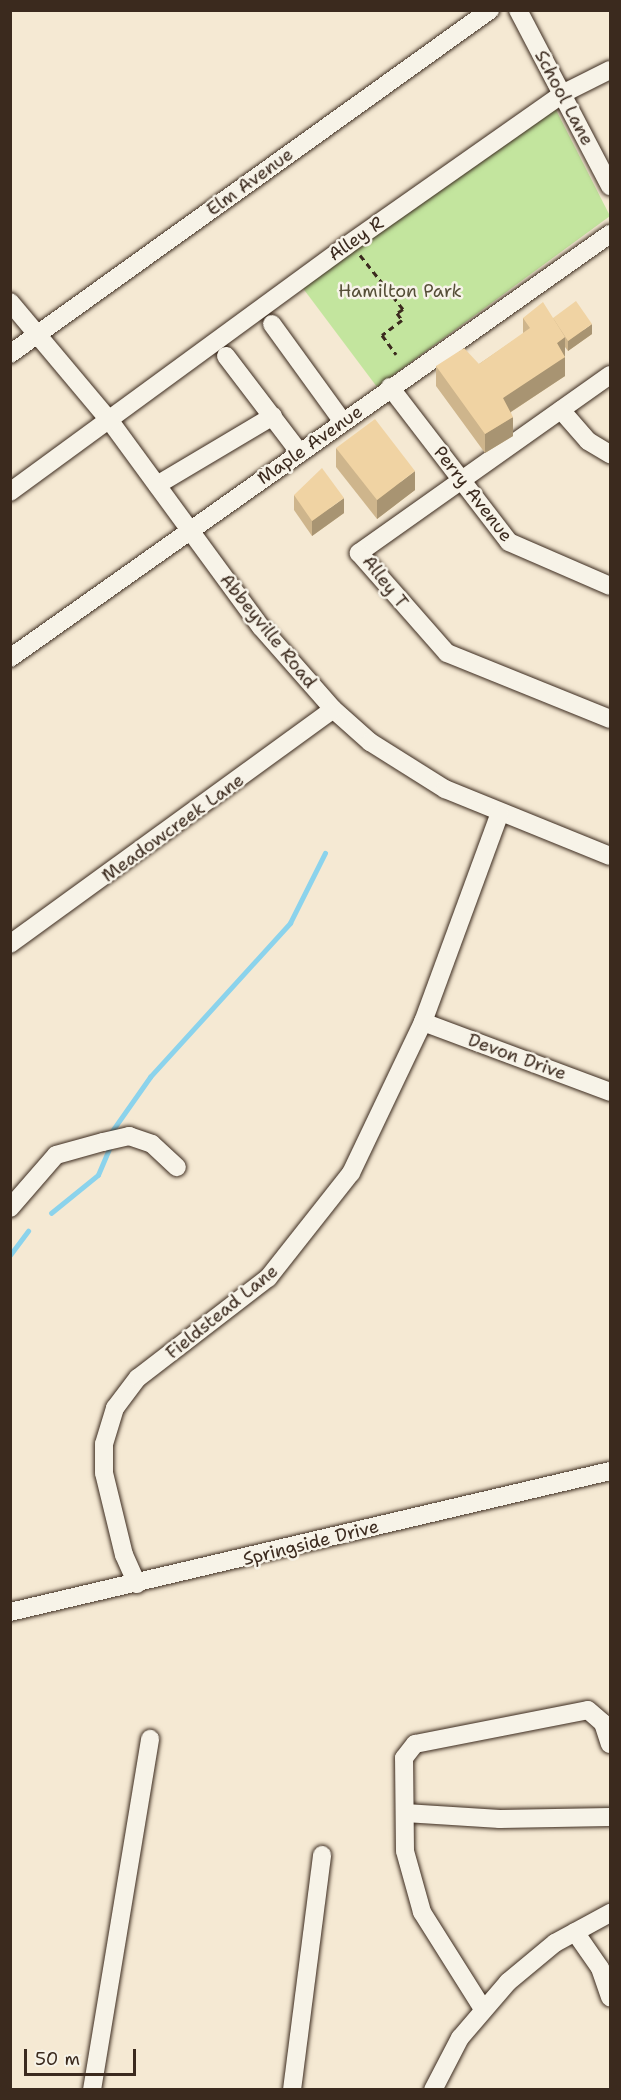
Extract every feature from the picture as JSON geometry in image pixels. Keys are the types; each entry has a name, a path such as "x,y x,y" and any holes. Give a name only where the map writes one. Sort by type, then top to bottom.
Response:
{"street":[{"name":"Elm Avenue","path":"10,354 490,10"},
{"name":"School Lane","path":"518,10 610,186"},
{"name":"Alley R","path":"10,492 561,94 610,70"},
{"name":"Maple Avenue","path":"10,658 390,387 610,234"},
{"name":"Abbeyville Road","path":"10,302 110,421 261,627 333,709 405,767 500,814 610,856"},
{"path":"272,324 343,422"},
{"path":"226,356 300,453"},
{"name":"Alley T","path":"610,375 359,553 447,652 610,719"},
{"name":"Perry Avenue","path":"390,387 509,543 610,586"},
{"path":"561,410 588,441 610,454"},
{"path":"157,485 273,416"},
{"name":"Meadowcreek Lane","path":"10,944 333,709"},
{"name":"Fieldstead Lane","path":"137,1584 124,1555 104,1473 104,1444 115,1408 138,1378 268,1278 310,1231 372,1137 423,1022 500,814"},
{"name":"Devon Drive","path":"423,1022 610,1092"},
{"path":"10,1208 56,1155 129,1136 152,1144 177,1167"},
{"name":"Springside Drive","path":"10,1612 610,1471"},
{"path":"483,2009 422,1912 405,1851 404,1758 415,1744 588,1710 603,1722 610,1744"},
{"path":"92,2090 150,1739"},
{"path":"405,1813 500,1819 610,1817"},
{"path":"292,2090 322,1855"},
{"path":"433,2090 483,2009 531,1961 575,1932 610,1913"},
{"path":"575,1932 600,1968 610,1997"}],"path":[{"path":"353,245 403,309 397,313 402,320 382,335 396,354"}],"green space":[{"name":"Hamilton Park","path":"553,104 610,216 377,387 299,283"}],"building":[{"path":"576,301 592,324 568,341 553,318"},
{"path":"543,302 565,337 557,343 565,357 503,398 513,417 485,434 436,366 464,348 479,364 530,328 523,318"},
{"path":"375,419 415,471 377,500 336,448"},
{"path":"322,468 344,498 312,521 294,495"}],"waterway":[{"path":"110,1134 150,1077 290,923 325,853"},
{"path":"51,1213 98,1175 110,1147"},
{"path":"10,1255 28,1231"}]}
